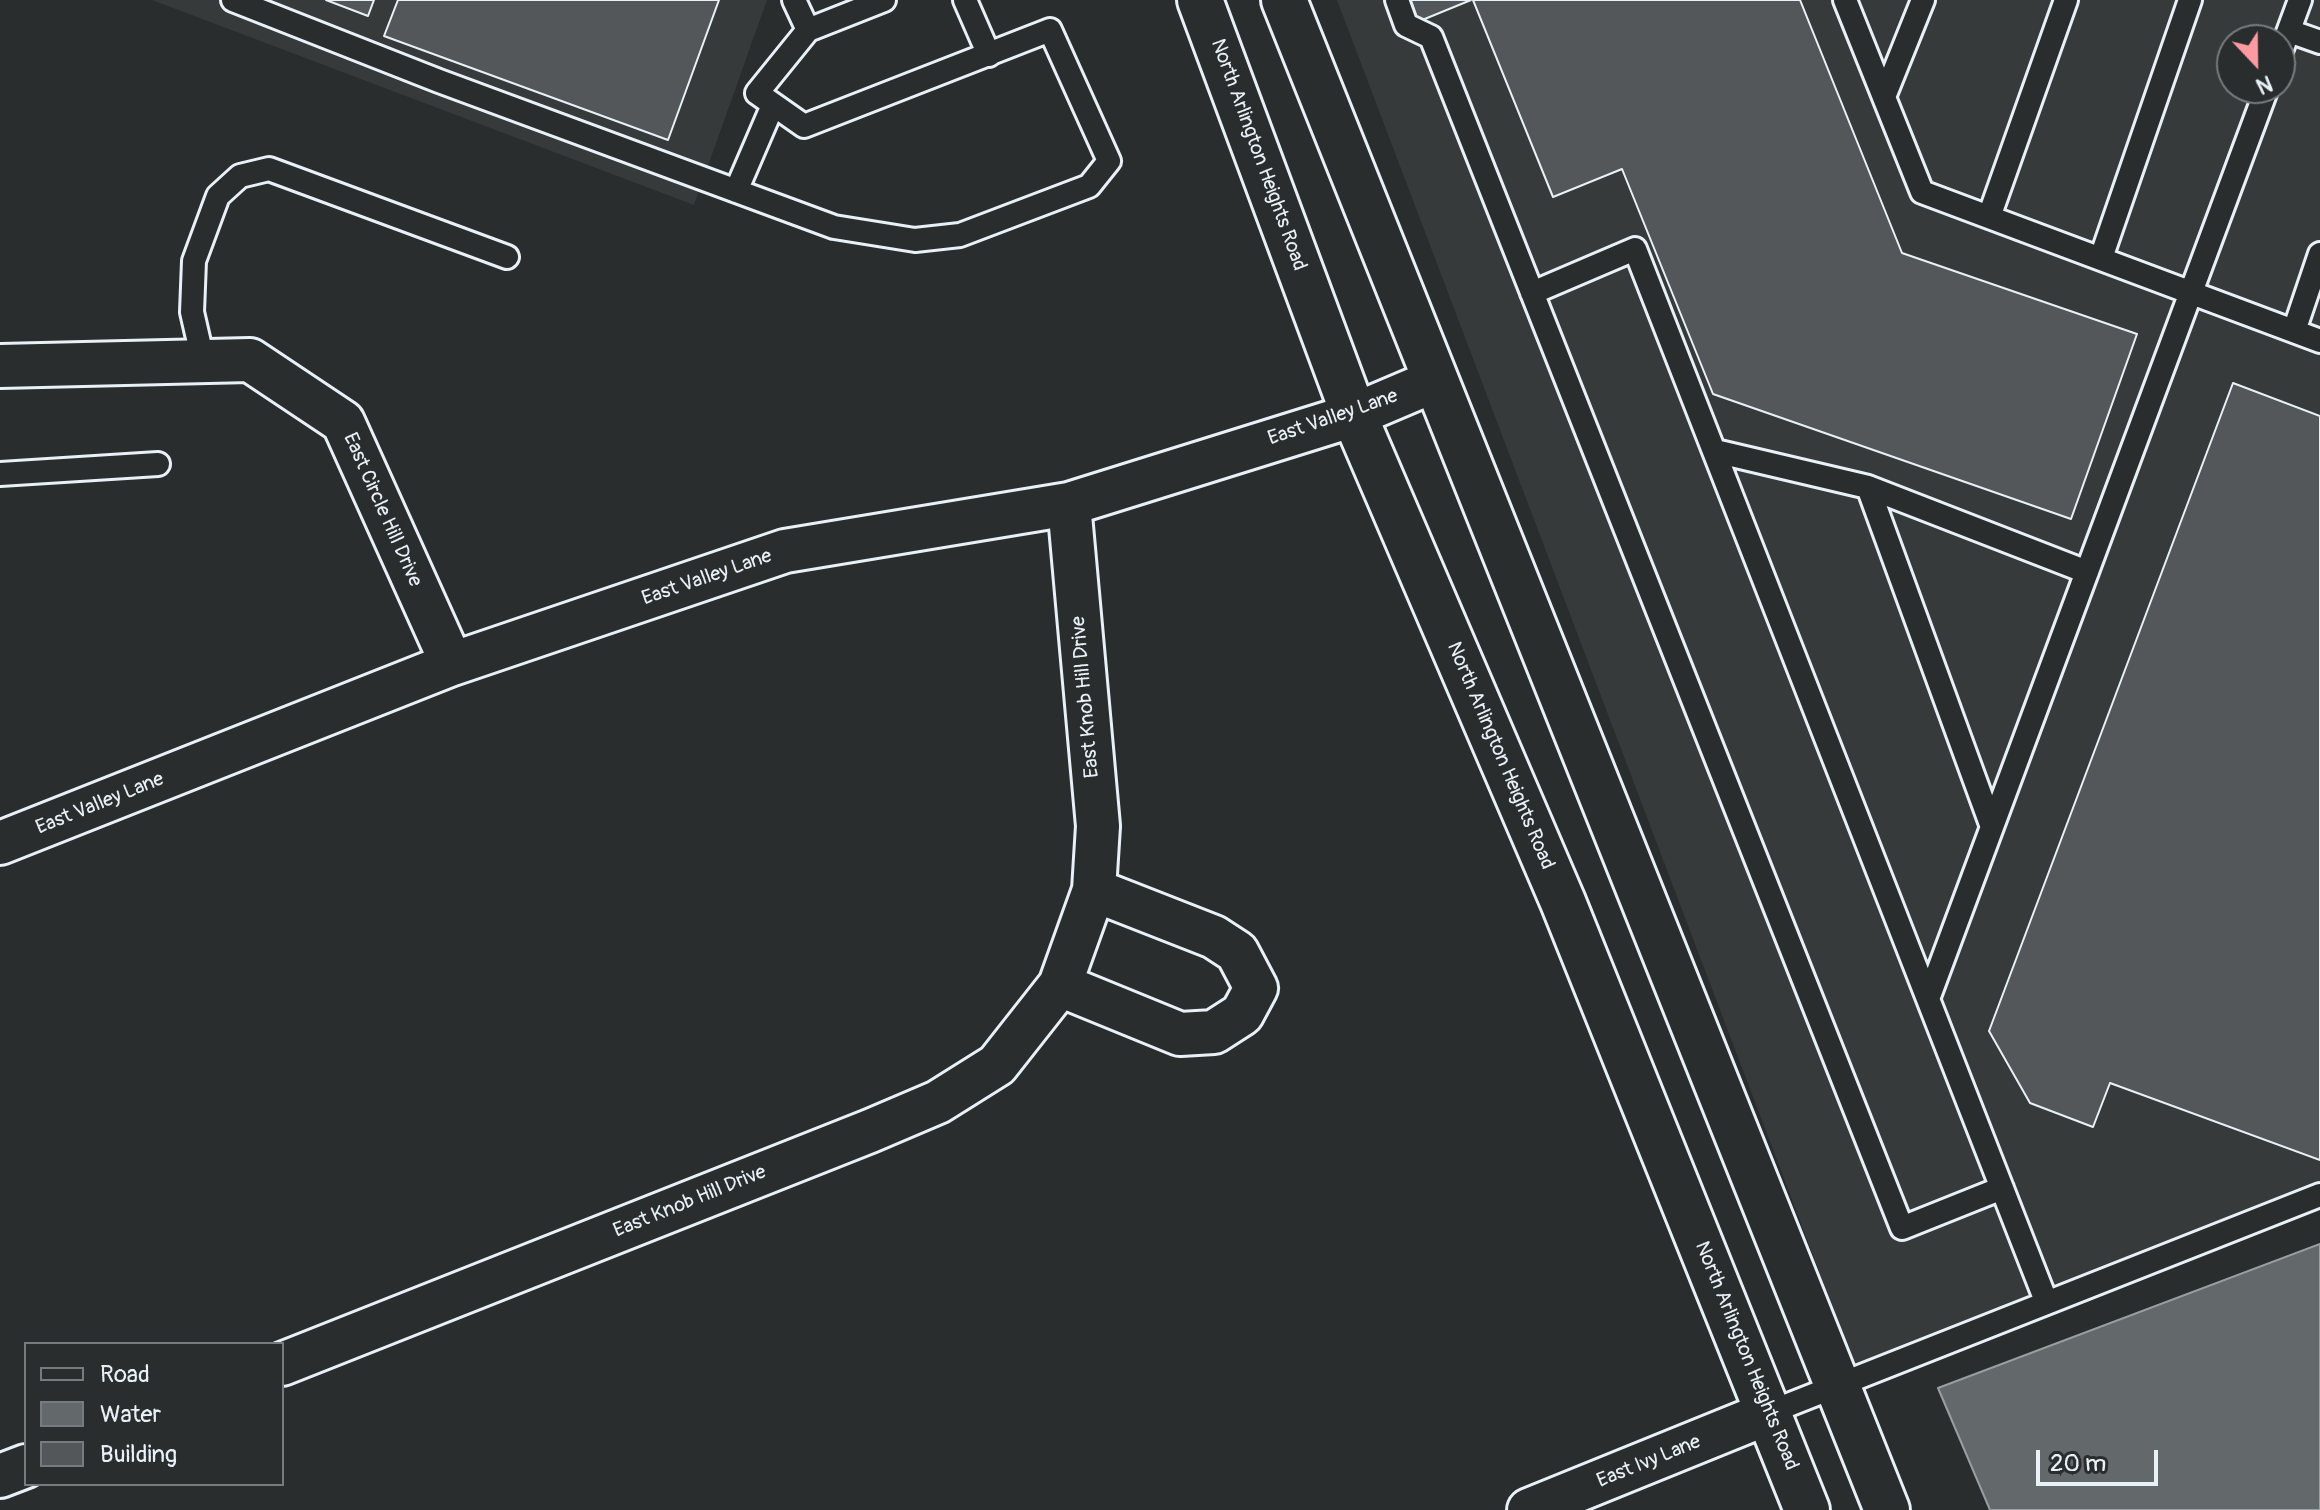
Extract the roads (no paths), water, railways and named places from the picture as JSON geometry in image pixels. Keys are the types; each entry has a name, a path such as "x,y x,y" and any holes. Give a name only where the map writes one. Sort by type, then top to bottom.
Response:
{"main road":[{"name":"North Arlington Heights Road","path":"1200,0 1354,415 1563,902 1807,1510"},
{"path":"1284,0 1887,1510"}],"street":[{"name":"East Circle Hill Drive","path":"0,366 250,360 343,422 452,664"},
{"name":"East Valley Lane","path":"0,843 452,664 785,551 1069,504 1354,415 1434,381"},
{"name":"East Knob Hill Drive","path":"284,1363 938,1102 997,1065 1060,985 1094,890 1098,826 1069,504"},
{"path":"1060,985 1180,1034 1214,1032 1242,1014 1256,988 1237,952 1214,937 1094,890"},
{"name":"East Ivy Lane","path":"1529,1510 1768,1413"},
{"path":"0,1476 24,1467"}],"lane":[{"path":"233,0 834,227 915,240 960,235 1089,186 1109,161 1050,30 804,126 757,93 808,30 884,0"},
{"path":"794,0 808,30"},
{"path":"965,0 989,55"},
{"path":"1397,0 1406,25 1431,37 1902,1228 2002,1188"},
{"path":"1845,0 1922,192 2320,341"},
{"path":"1884,97 1923,0"},
{"path":"1989,217 2066,0"},
{"path":"2291,24 2300,0"},
{"path":"2101,258 2187,1"},
{"path":"2296,33 2320,42"},
{"path":"1928,999 2261,104"},
{"path":"736,191 773,105"},
{"path":"203,360 192,312 194,261 218,196 240,176 269,169 507,257"},
{"path":"1532,293 1635,249 2046,1301"},
{"path":"2294,331 2320,254"},
{"path":"1715,451 1868,487 2087,572"},
{"path":"0,474 158,464"},
{"path":"1868,487 1992,827"},
{"path":"1768,1413 2320,1195"}],"water":[{"path":"2320,1244 2320,1510 1990,1510 1938,1388"}]}
